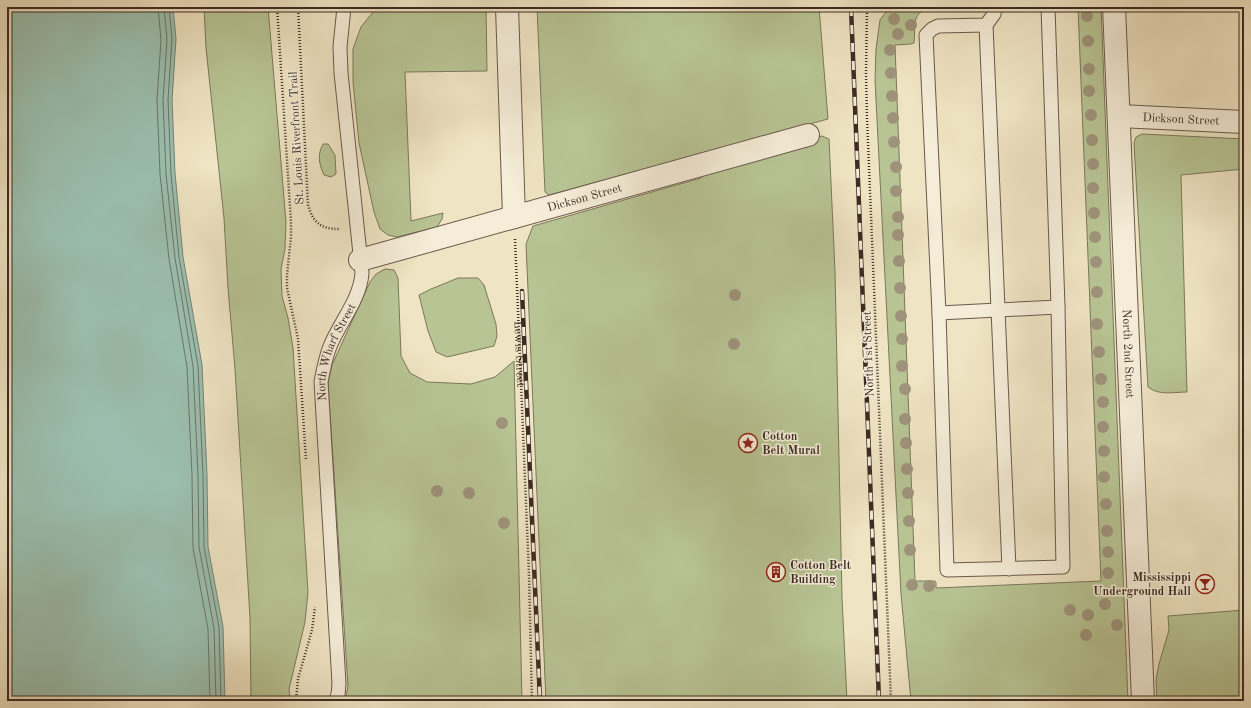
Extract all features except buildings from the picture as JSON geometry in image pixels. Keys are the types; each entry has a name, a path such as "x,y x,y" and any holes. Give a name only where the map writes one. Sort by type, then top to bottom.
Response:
{"street":[{"path":"507,7 514,217"},
{"name":"North 2nd Street","path":"1114,7 1143,701"},
{"name":"Dickson Street","path":"1118,116 1244,122"},
{"name":"Dickson Street","path":"360,260 808,135"}],"lane":[{"name":"North Wharf Street","path":"335,701 338,695 339,683 321,382 323,368 329,349 358,293 361,282 341,73 340,47 344,7"},
{"path":"995,7 994,14 986,25 1009,569"},
{"path":"986,25 938,26 926,35 939,313 947,570 1063,567 1058,307 1048,7"},
{"path":"939,313 1058,307"}],"path":[{"path":"277,7 291,222 287,288 298,339 306,466"},
{"name":"St. Louis Riverfront Trail","path":"298,7 308,204 310,213 321,226 328,229 357,229"},
{"name":"North 1st Street","path":"867,7 867,118 891,701"},
{"name":"Lewis Street","path":"514,217 529,575 532,701"},
{"path":"296,701 298,679 312,630 315,601"}],"shaded area":[{"path":"204,7 268,7 286,222 285,249 281,269 282,296 288,318 293,348 308,592 305,622 289,689 290,701 251,701 250,618 235,369 224,218 206,48"},
{"path":"377,7 486,7 487,71 405,72 411,221 443,213 442,219 437,227 397,237 388,235 380,229 374,212 359,143 353,82 353,49 361,27"},
{"path":"537,7 819,7 828,119 549,195 545,192"},
{"path":"931,7 920,13 915,21 914,43 895,45 915,581 934,581 936,582 936,588 1101,581 1078,7 1101,7 1128,701 911,701 901,594 875,80 876,49 880,20 889,8"},
{"path":"1142,134 1244,139 1244,169 1181,175 1187,392 1162,393 1148,387 1134,143 1136,137"},
{"path":"822,136 829,139 835,271 842,598 847,701 546,701 526,244 533,226 701,178 703,171"},
{"path":"323,144 328,144 335,155 336,174 331,177 324,175 320,163 319,156"},
{"path":"385,269 394,270 398,278 401,356 410,373 427,382 471,384 495,377 514,361 522,701 345,701 348,686 328,383 332,365 370,282 376,274"},
{"path":"458,278 478,278 484,285 496,324 497,336 494,346 447,357 436,352 428,331 419,295"},
{"path":"1244,610 1244,701 1157,701 1156,680 1169,630 1168,616"}],"water":[{"path":"7,7 173,7 176,39 172,100 175,173 183,257 202,365 207,475 208,547 223,627 225,701 7,701"}],"railway":[{"path":"851,7 879,701"},
{"path":"522,291 540,701"}],"place":[{"name":"Cotton Belt Mural","path":"748,443"},
{"name":"Cotton Belt Building","path":"776,572"},
{"name":"Mississippi Underground Hall","path":"1205,584"}]}
